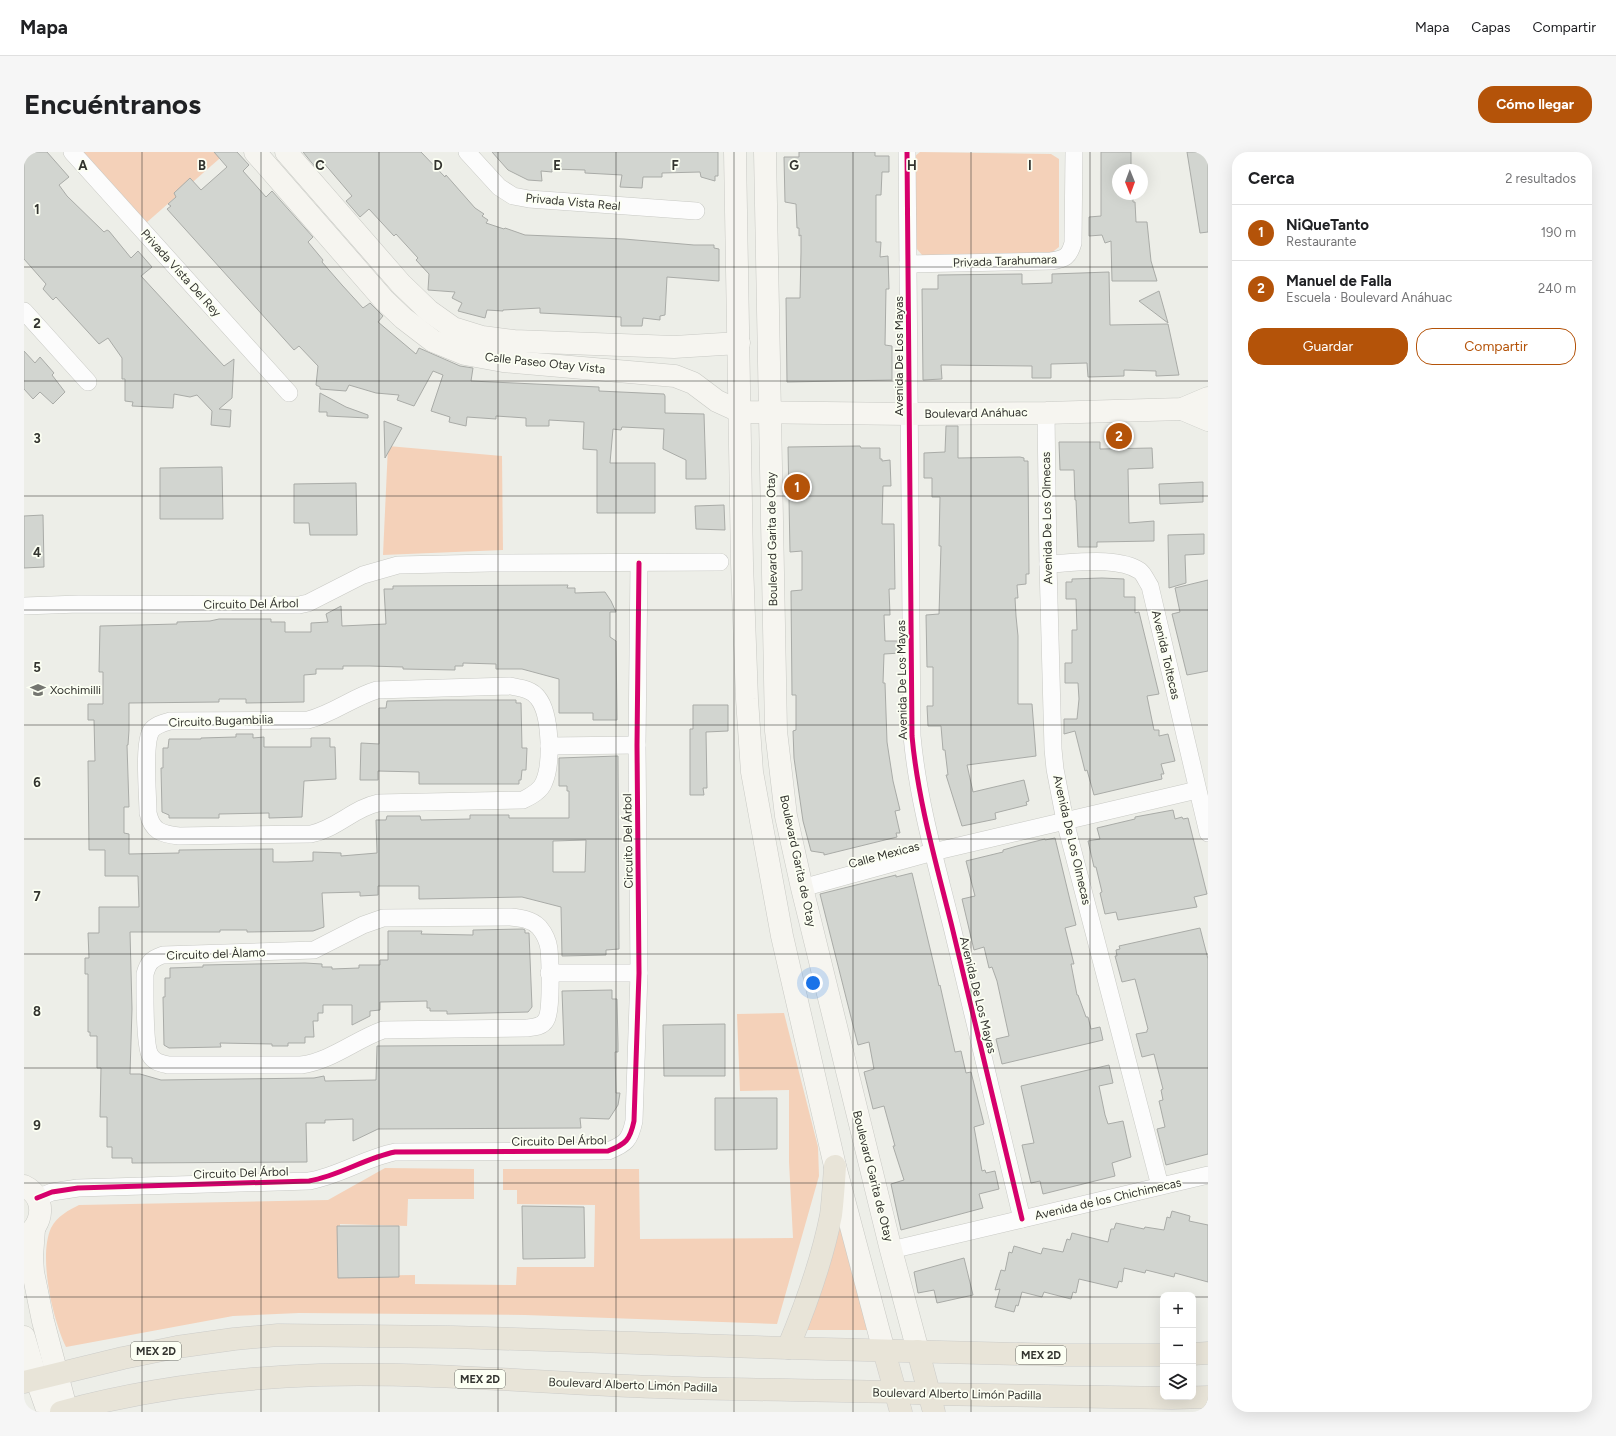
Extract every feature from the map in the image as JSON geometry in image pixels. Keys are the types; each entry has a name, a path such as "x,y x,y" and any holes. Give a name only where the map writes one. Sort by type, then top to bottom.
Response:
{"highway":[{"path":"788,1348 806,1304 823,1251 831,1213 836,1166"},
{"name":"MEX 2D","path":"39,1378 177,1347 234,1339 278,1335 454,1337 884,1351 1160,1356"},
{"path":"884,1351 898,1402"},
{"name":"Boulevard Garita de Otay","path":"918,1351 932,1403"},
{"path":"1196,1354 1208,1353"},
{"name":"Boulevard Alberto Limón Padilla","path":"61,1412 101,1402 191,1385 319,1375 427,1377 656,1387 932,1403 1208,1397"}],"main road":[{"name":"Calle Paseo Otay Vista","path":"256,152 384,300 403,318 433,341 465,354 503,361 675,376 693,383 717,401 741,412"},
{"name":"Calle Paseo Otay Vista","path":"286,152 401,284 429,311 453,328 482,336 514,341 674,347 740,343"},
{"path":"735,152 744,601 747,699 752,772 782,936 836,1166 884,1351"},
{"name":"Boulevard Garita de Otay","path":"765,152 776,731 786,816 802,888 891,1250 918,1351"},
{"path":"384,300 401,284"},
{"path":"674,347 675,376"},
{"name":"Boulevard Anáhuac","path":"741,412 909,414 1046,413 1182,409 1208,398"},
{"name":"Boulevard Anáhuac","path":"1182,409 1208,420"},
{"path":"30,1192 40,1206 40,1214 29,1233 33,1272 43,1321 39,1378"},
{"path":"24,1337 39,1378 61,1412"}],"street":[{"name":"Privada Vista Del Rey","path":"72,152 289,393"},
{"name":"Privada Vista Real","path":"467,152 499,187 513,196 529,199 696,211"},
{"name":"Avenida De Los Mayas","path":"907,152 912,736 917,777 933,852 1022,1219"},
{"name":"Privada Tarahumara","path":"908,264 1051,262 1063,259 1070,253 1073,243 1074,152"},
{"path":"24,311 88,382"},
{"name":"Avenida De Los Olmecas","path":"1046,413 1048,564 1053,749 1055,769 1065,821 1160,1186"},
{"name":"Circuito Del Árbol","path":"24,606 78,604 299,605 308,603 363,575 398,565 720,562"},
{"name":"Avenida Toltecas","path":"1048,564 1107,562 1126,564 1141,571 1150,586 1208,833"},
{"name":"Circuito Del Árbol","path":"30,1192 52,1192 78,1188 309,1181 324,1179 378,1156 395,1152 608,1152 623,1145 632,1135 634,1121 639,973 637,745 639,563"},
{"name":"Circuito Bugambilia","path":"510,686 527,690 538,697 544,710 548,725 548,746 548,769 544,784 535,794 524,800 378,803 370,805 326,830 311,834 168,835 160,832 150,824 148,813 147,743 151,731 158,724 170,721 308,720 366,693 377,690 510,686"},
{"path":"548,746 637,745"},
{"name":"Calle Mexicas","path":"802,888 933,852 1197,790"},
{"name":"Circuito del Àlamo","path":"510,917 525,919 538,926 545,935 549,948 549,973 549,1009 546,1020 539,1026 528,1028 383,1030 324,1060 312,1064 301,1065 168,1065 157,1062 149,1054 146,1043 145,974 147,965 153,958 163,955 314,950 363,925 383,918 510,917"},
{"path":"549,973 639,973"},
{"name":"Avenida de los Chichimecas","path":"891,1250 1208,1175"}],"shaded area":[{"path":"70,152 227,152 138,230"},
{"path":"920,152 1051,154 1059,159 1059,247 1050,254 922,255 916,248 915,156"},
{"path":"388,446 502,456 503,550 383,555"},
{"path":"784,1013 818,1147 819,1176 777,1324 525,1315 299,1313 233,1316 66,1347 56,1321 52,1305 47,1271 47,1240 51,1228 56,1220 79,1205 328,1200 385,1168 474,1169 474,1199 408,1199 407,1226 340,1224 340,1276 415,1275 415,1284 516,1285 517,1267 594,1267 595,1205 517,1204 517,1190 503,1190 503,1169 639,1169 640,1239 793,1238 789,1162 789,1090 740,1091 737,1014"},
{"path":"838,1212 869,1330 806,1330"}],"building":[{"path":"24,152 47,152 69,177 59,185 67,196 104,232 107,230 109,231 131,258 138,251 152,267 141,276 224,366 234,359 232,398 219,409 231,410 230,427 211,425 212,411 197,395 190,397 174,394 173,408 132,406 133,402 125,401 125,379 122,379 122,358 108,338 99,344 56,297 53,300 43,289 46,284 24,259"},
{"path":"214,152 237,152 249,165 243,171 266,197 272,191 313,237 308,242 323,260 322,262 342,285 363,308 370,303 383,316 378,322 416,354 419,348 460,366 473,368 471,381 599,387 599,391 664,394 665,413 704,414 706,479 686,479 686,460 663,449 664,429 622,427 621,430 613,429 610,463 655,463 655,513 597,513 597,450 583,449 584,422 549,420 549,426 526,426 526,418 496,416 496,419 467,417 466,426 449,422 450,417 431,411 443,375 433,371 414,406 397,400 399,395 376,393 349,385 346,391 320,389 320,387 316,385 318,366 299,346 294,350 167,209 171,206 168,204 176,197 174,193 190,178 201,190 227,167"},
{"path":"303,152 421,152 445,177 446,175 475,208 484,214 482,216 488,220 486,223 525,235 624,239 694,245 714,245 714,248 719,249 719,281 667,277 665,315 660,316 660,320 643,318 642,326 621,326 621,317 540,313 540,308 503,311 487,310 485,318 458,311 462,303 452,298 455,292 428,290 429,274 416,260 418,258 396,234 394,236 369,209 360,217 346,201 352,196 323,162 316,168"},
{"path":"492,152 718,152 718,176 715,176 715,181 701,177 700,172 662,173 662,177 643,177 642,188 620,187 622,175 585,173 585,170 552,169 552,172 541,171 542,181 528,180 508,170"},
{"path":"799,152 875,152 875,156 889,156 889,172 882,172 881,195 876,195 876,242 881,242 880,257 888,256 889,289 886,289 885,345 892,346 892,380 787,382 786,298 800,298 801,235 799,236 799,228 797,228 796,204 785,202 784,157 799,157"},
{"path":"1101,152 1131,152 1131,164 1112,164 1112,200 1133,200 1133,202 1135,202 1136,222 1147,222 1151,261 1157,281 1112,281 1111,241 1105,243 1102,235 1089,236 1089,217 1101,216"},
{"path":"1187,152 1208,152 1208,232 1200,233"},
{"path":"1109,272 1110,325 1168,324 1179,375 1156,376 1156,371 1124,370 1124,376 1088,377 1087,363 1051,364 1051,378 1032,378 1032,366 941,365 942,379 923,380 922,289 938,289 938,275 1022,274 1022,284 1052,283 1052,274"},
{"path":"1159,291 1168,323 1139,301"},
{"path":"24,351 35,363 40,357 54,373 52,375 65,392 53,404 40,392 33,399 24,389"},
{"path":"320,393 346,407 368,415 368,418 327,416 327,412 319,412"},
{"path":"384,421 402,428 385,458"},
{"path":"946,426 958,426 958,458 1020,457 1024,458 1024,461 1028,461 1029,574 1026,574 1026,584 1017,585 1018,598 1015,598 1018,636 1018,704 1032,704 1036,756 967,765 973,792 1024,780 1029,801 1026,802 1027,805 995,813 996,819 962,826 946,775 948,775 945,750 943,750 941,726 928,726 927,706 933,706 933,667 927,667 926,615 939,614 941,546 939,546 940,497 932,497 932,478 924,478 924,453 945,452"},
{"path":"1059,442 1100,442 1100,449 1152,448 1153,468 1128,469 1129,523 1154,521 1154,541 1097,542 1097,547 1078,547 1074,470 1060,470"},
{"path":"860,446 861,448 880,448 880,459 882,459 882,461 890,460 891,486 883,486 882,524 894,524 895,589 889,589 890,615 884,615 885,641 901,641 901,653 884,654 883,683 885,683 887,742 893,781 900,810 895,811 900,833 896,833 897,837 824,855 824,853 811,851 803,821 794,758 793,731 796,730 796,695 792,695 791,591 802,590 802,551 790,552 788,447"},
{"path":"222,467 223,519 160,519 160,468"},
{"path":"1203,482 1203,502 1160,504 1159,484"},
{"path":"356,483 357,535 310,535 309,523 294,523 294,484"},
{"path":"724,505 725,530 696,529 695,506"},
{"path":"43,515 44,567 24,568 24,516"},
{"path":"1204,534 1204,554 1185,555 1186,583 1169,588 1168,535"},
{"path":"1072,579 1124,579 1124,597 1135,597 1135,613 1139,612 1159,694 1147,696 1154,730 1159,730 1159,736 1168,734 1175,761 1161,764 1164,774 1161,774 1162,779 1094,795 1087,770 1085,771 1075,731 1064,734 1064,719 1077,719 1079,699 1078,683 1065,683 1065,663 1072,663 1072,630 1077,630 1076,599 1066,599 1066,582 1072,582"},
{"path":"1208,580 1208,671 1187,675 1172,614 1180,612 1175,588"},
{"path":"568,585 567,588 575,588 575,593 605,592 616,612 610,612 610,637 616,641 617,720 593,720 593,713 559,713 559,679 522,669 496,669 496,664 463,663 463,666 455,666 455,670 403,669 403,667 370,666 343,666 343,669 316,669 316,674 304,675 304,702 246,703 246,699 219,699 219,702 129,703 129,730 127,745 129,807 124,807 124,833 129,834 129,854 179,853 179,850 273,849 273,862 313,861 313,852 341,853 341,856 377,853 376,820 386,820 387,816 420,816 421,820 470,819 470,815 509,815 509,818 569,818 569,791 567,791 567,786 559,786 559,758 618,756 619,949 606,950 606,955 562,956 561,907 522,897 419,899 419,886 378,886 378,895 360,896 360,892 322,893 324,927 313,931 247,932 247,930 220,930 220,932 130,932 132,1009 130,1074 140,1074 161,1080 314,1078 324,1076 325,1081 376,1080 377,1046 564,1045 562,991 612,990 612,999 617,999 618,1052 615,1052 616,1093 620,1093 618,1105 609,1119 580,1118 581,1128 378,1129 353,1141 353,1119 325,1120 325,1123 306,1123 307,1162 132,1163 132,1158 112,1158 112,1147 107,1147 107,1117 100,1117 101,1068 97,1068 97,1036 90,1036 90,1032 88,1032 88,974 85,974 85,958 89,958 88,933 99,933 99,907 139,907 138,876 105,876 105,850 89,850 88,761 95,761 94,720 88,720 88,704 103,704 103,672 99,672 100,626 177,624 177,622 210,621 219,619 271,619 271,622 285,622 285,632 311,632 311,623 328,622 326,614 341,606 342,626 386,624 384,589 393,589 393,586","holes":["586,840 585,872 553,872 553,841"]},
{"path":"516,700 516,703 521,703 522,748 527,748 526,770 522,770 519,784 419,784 419,772 378,771 378,780 360,780 361,743 379,744 379,708 386,708 387,701"},
{"path":"693,705 728,705 728,731 706,732 707,788 703,788 704,795 690,795 690,729 693,729"},
{"path":"236,734 253,734 253,738 264,737 264,747 311,747 311,738 330,738 330,747 335,747 336,779 304,781 302,817 269,818 269,813 219,814 219,818 169,818 169,815 162,812 161,768 163,768 163,748 168,748 169,739 236,737"},
{"path":"1173,810 1175,819 1182,817 1183,819 1188,818 1207,894 1194,897 1197,907 1118,920 1116,912 1105,914 1100,893 1102,892 1088,841 1100,839 1097,828 1135,819 1135,817"},
{"path":"1055,838 1076,925 1065,928 1074,964 1071,964 1077,995 1086,1017 1088,1017 1091,1029 1100,1027 1103,1040 1002,1064 996,1039 1009,1036 997,981 992,967 989,968 984,947 974,950 962,899 975,896 966,861 1003,852 1003,850 1017,846"},
{"path":"912,873 955,1052 961,1051 966,1073 971,1072 984,1124 974,1127 982,1171 985,1170 986,1173 995,1171 999,1189 979,1194 983,1208 901,1230 891,1184 904,1180 893,1146 895,1146 884,1106 873,1109 864,1072 874,1069 869,1042 858,1045 820,894 896,875 896,877"},
{"path":"1200,928 1208,959 1208,1154 1166,1165 1157,1129 1165,1127 1159,1101 1163,1100 1161,1090 1163,1089 1154,1054 1142,1057 1136,1034 1147,1032 1148,1029 1135,979 1122,982 1115,956 1117,956 1116,950 1120,949 1119,946"},
{"path":"473,930 525,930 525,933 529,933 532,1007 528,1012 447,1014 447,1011 430,1011 430,1008 427,1008 427,1001 380,1002 380,1010 370,1011 370,1016 352,1025 352,1005 323,1005 323,1013 318,1013 318,1021 313,1021 314,1037 305,1037 305,1043 288,1043 288,1046 272,1046 272,1044 220,1043 221,1047 169,1048 164,1045 163,997 165,997 165,978 170,978 170,968 203,967 203,965 305,963 322,964 322,967 332,967 332,969 359,968 359,965 380,965 380,960 388,960 388,931 422,931 421,934 473,935"},
{"path":"725,1024 725,1076 664,1076 663,1025"},
{"path":"1109,1065 1113,1083 1099,1086 1105,1115 1108,1124 1123,1121 1131,1157 1112,1163 1115,1176 1043,1194 1040,1181 1031,1183 1022,1145 1034,1143 1021,1086"},
{"path":"715,1098 777,1098 777,1149 715,1150"},
{"path":"522,1206 584,1207 585,1258 523,1259"},
{"path":"1172,1211 1190,1216 1189,1221 1208,1225 1208,1282 1175,1273 1174,1277 1146,1270 1145,1273 1124,1268 1122,1282 1119,1281 1117,1288 1079,1279 1076,1293 1073,1292 1071,1299 1044,1292 1042,1297 1022,1292 1018,1306 1016,1305 1014,1312 995,1307 1000,1289 995,1290 1001,1270 1005,1271 1009,1252 1012,1253 1014,1246 1041,1254 1043,1248 1063,1252 1067,1239 1070,1240 1072,1233 1108,1242 1111,1229 1114,1229 1116,1223 1144,1229 1145,1227 1164,1230 1167,1217 1170,1218"},
{"path":"337,1226 399,1226 399,1277 338,1278"},
{"path":"964,1258 973,1295 937,1303 934,1290 918,1293 914,1272"}],"cycle path":[{"path":"907,152 912,736 923,810 1022,1219"},
{"path":"37,1198 52,1192 78,1188 309,1181 320,1179 373,1158 395,1152 608,1151 619,1146 629,1137 634,1121 639,973 637,745 639,563"}],"place":[{"name":"Manuel de Falla","path":"1119,436"},
{"name":"NiQueTanto","path":"797,487"},
{"name":"Xochimilli","path":"38,690"}]}
